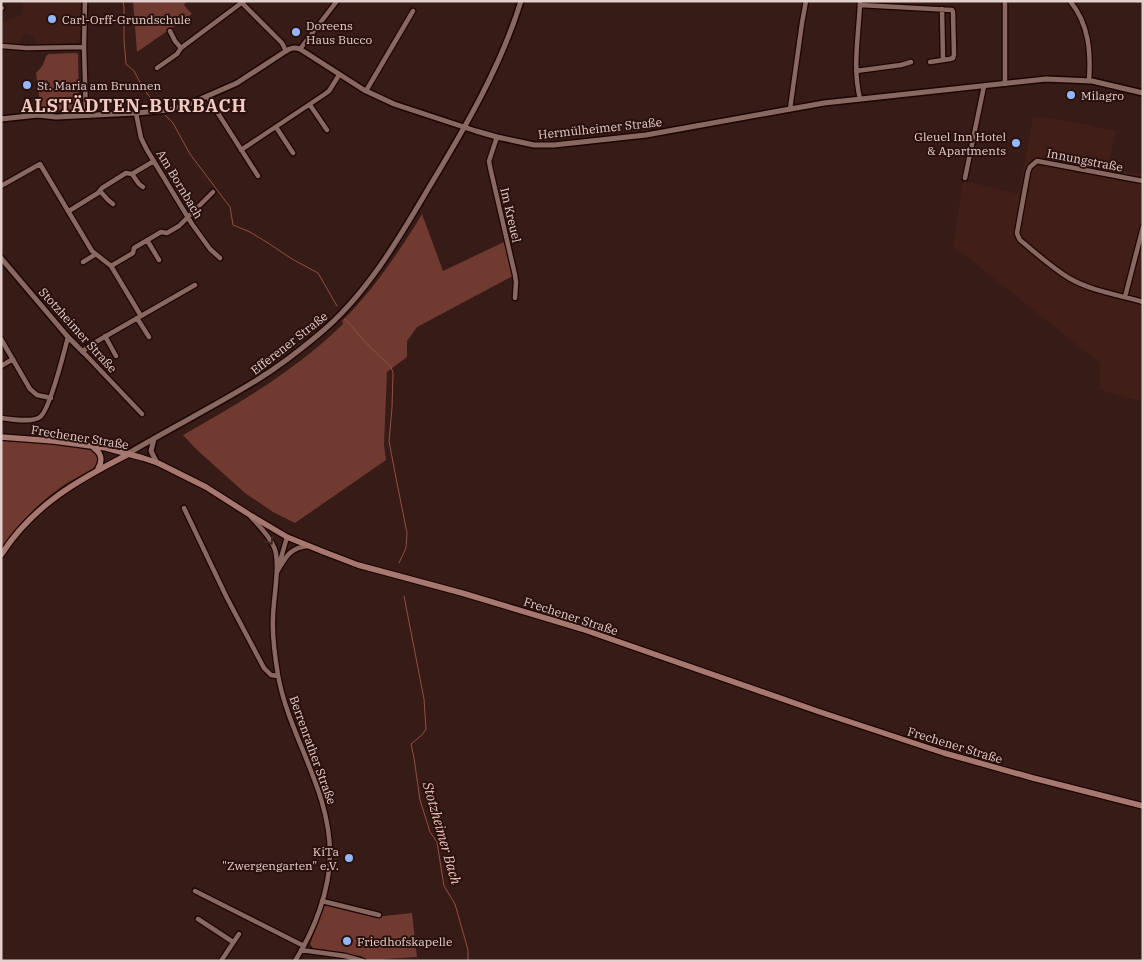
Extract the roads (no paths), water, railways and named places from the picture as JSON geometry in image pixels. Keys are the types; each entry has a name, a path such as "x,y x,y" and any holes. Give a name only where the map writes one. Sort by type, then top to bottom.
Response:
{"main road":[{"name":"Frechener Straße","path":"1,437 92,446 158,463 206,487 287,537 358,565 462,593 582,629 944,753 1032,778 1143,806"},
{"path":"92,446 99,452 102,458 97,470"},
{"name":"Efferener Straße","path":"1,555 19,532 45,505 70,486 129,454"}],"street":[{"path":"85,1 86,115"},
{"path":"1,119 38,115 136,113 169,110 189,104 237,83 291,48 300,49 336,1"},
{"name":"Efferener Straße","path":"129,454 154,438 259,380 319,335 361,291 405,229 465,127 498,64 522,1"},
{"path":"790,109 806,1"},
{"path":"1005,1 1005,84"},
{"path":"1070,1 1084,24 1089,44 1090,81"},
{"path":"157,68 242,2 282,43 286,51"},
{"path":"860,99 856,83 860,3 951,9 953,12 953,58 930,62"},
{"path":"942,9 943,60"},
{"path":"366,91 413,11"},
{"path":"170,31 181,48"},
{"path":"1,46 27,48 84,47"},
{"name":"Hermülheimer Straße","path":"300,49 366,91 394,104 497,137 534,145 554,145 661,133 824,103 1046,79 1090,81 1143,93"},
{"path":"856,71 902,65 911,62"},
{"path":"241,150 329,91 339,75"},
{"path":"965,178 984,86"},
{"path":"207,96 258,176"},
{"path":"310,105 327,130"},
{"name":"Am Bornbach","path":"136,113 141,138 154,161 188,218 210,249 220,258"},
{"path":"276,127 293,153"},
{"name":"Im Kreuel","path":"497,137 490,160 490,167 515,275 515,298"},
{"path":"69,211 98,194 102,188 126,173 132,174 154,161"},
{"name":"Innungstraße","path":"1143,181 1037,161 1030,167 1028,172 1017,233 1020,240 1069,278 1082,284 1143,302"},
{"path":"1,186 40,164 86,242 96,254 111,266 148,337"},
{"path":"132,174 143,187"},
{"path":"100,191 114,204"},
{"path":"111,266 133,253 134,248 147,240 161,232 167,233 179,226 213,192"},
{"path":"1124,297 1143,227"},
{"path":"147,240 159,260"},
{"path":"83,262 96,254"},
{"name":"Stotzheimer Straße","path":"1,258 68,337 142,414"},
{"path":"83,352 87,347 105,336 195,285"},
{"path":"105,336 116,356"},
{"path":"1,418 31,420 40,417 51,398 68,337"},
{"path":"1,339 30,388 37,395 51,398"},
{"path":"1,366 13,359"},
{"path":"154,438 151,450 158,463"},
{"path":"184,508 227,598 264,668 271,676 278,676"},
{"name":"Berrenrather Straße","path":"250,515 271,541 276,552 273,619 278,676 286,706 323,802 330,854 328,877 322,901 303,948 294,961"},
{"name":"Berrenrather Straße","path":"276,574 287,537"},
{"name":"Berrenrather Straße","path":"276,574 290,552 300,547 308,546"},
{"path":"195,891 303,948 363,961"},
{"path":"322,901 379,915"},
{"path":"198,919 233,942"},
{"path":"221,961 238,934"}],"waterway":[{"name":"Stotzheimer Bach","path":"123,1 126,64 134,71 143,88 156,105"},
{"name":"Stotzheimer Bach","path":"165,115 173,123 190,154 230,207 233,225 250,232 318,273 337,306"},
{"name":"Stotzheimer Bach","path":"345,319 391,367 393,373 389,441 407,533 406,548 399,563"},
{"name":"Stotzheimer Bach","path":"404,596 424,699 426,729 411,744 420,800 430,832 437,842 444,886 455,904 468,950 468,961"}],"place":[{"name":"Carl-Orff-Grundschule","path":"52,19"},
{"name":"Doreens Haus Bucco","path":"296,32"},
{"name":"St. Maria am Brunnen","path":"27,85"},
{"name":"Milagro","path":"1071,95"},
{"name":"Gleuel Inn Hotel & Apartments","path":"1016,143"},
{"name":"KiTa \"Zwergengarten\" e.V.","path":"349,858"},
{"name":"Friedhofskapelle","path":"347,941"}],"district":[{"name":"ALSTÄDTEN-BURBACH","path":"134,105"}]}
